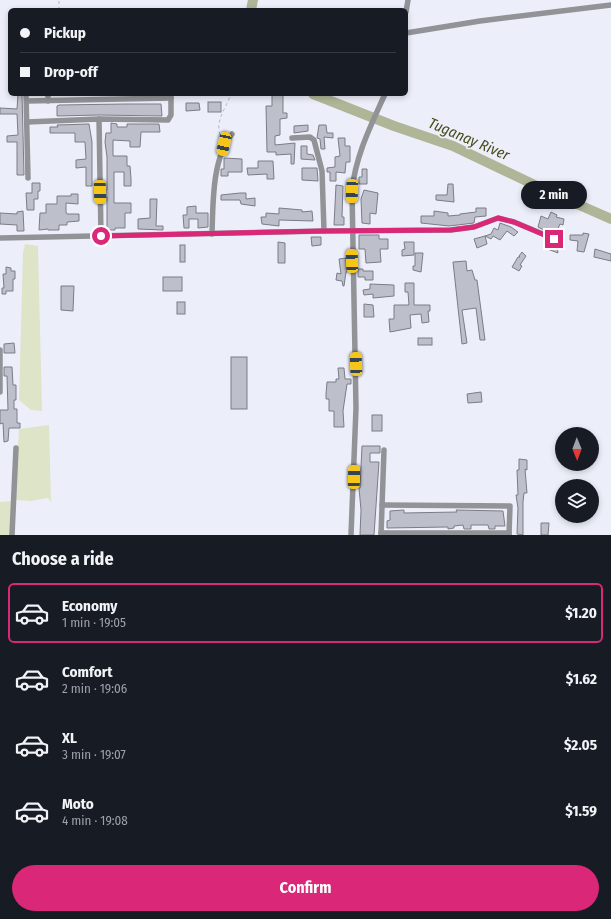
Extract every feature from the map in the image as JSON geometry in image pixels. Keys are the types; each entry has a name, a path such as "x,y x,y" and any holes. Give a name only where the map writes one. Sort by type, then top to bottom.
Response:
{"street":[{"path":"408,33 480,21 611,5"},
{"path":"26,96 28,178"},
{"path":"48,96 48,101"},
{"path":"27,101 48,101 68,97 171,96 171,115 168,120 99,119 27,122"},
{"path":"351,535 356,408 351,231 353,179 364,143 384,96"},
{"path":"99,119 101,236"},
{"path":"212,234 214,188 224,144 232,134"},
{"path":"292,138 310,137 314,140 322,172 324,231"},
{"path":"0,243 0,238 324,231 451,230 474,227 498,218 514,222 554,239"},
{"path":"0,350 0,392"},
{"path":"12,535 16,448"},
{"path":"382,506 510,506 509,534 381,534 382,506 384,450"}],"path":[{"path":"224,144 218,131 220,119 230,96"}],"green space":[{"path":"25,244 38,246 42,411 31,410 19,400 23,253"},
{"path":"49,425 51,502 48,498 31,501 15,500 19,429"},
{"path":"13,501 11,535 0,535 0,502"}],"building":[{"path":"18,96 22,96 24,175 17,175 17,142 7,142 7,136 18,135 17,114 0,114 0,108 17,109"},
{"path":"272,96 283,96 283,113 287,113 287,118 280,119 280,135 275,136 275,145 295,143 294,164 291,164 291,154 276,155 276,152 267,152 266,106 272,106"},
{"path":"208,102 221,102 221,112 208,112"},
{"path":"186,103 199,103 200,110 186,111"},
{"path":"161,104 162,116 57,116 57,106 59,105"},
{"path":"111,123 117,124 117,127 127,127 127,124 159,124 160,132 141,132 140,147 130,147 130,141 113,140 113,156 127,156 127,166 130,166 131,179 131,186 124,186 124,172 114,172 114,203 131,203 131,213 125,213 125,228 107,230 107,197 105,197 104,191 107,190 107,157 105,142 106,133 111,133"},
{"path":"89,124 92,142 92,186 86,186 86,167 76,168 76,160 86,159 85,142 75,142 75,133 50,133 50,127 58,127 57,125"},
{"path":"308,125 308,131 294,133 294,126"},
{"path":"319,125 326,125 327,133 333,133 333,138 324,137 325,149 321,149 320,139 317,138"},
{"path":"338,138 345,138 345,146 350,146 350,162 346,162 345,173 336,172 336,181 330,181 330,172 327,172 327,168 335,167 335,157 340,156"},
{"path":"301,146 307,146 307,154 313,155 315,160 301,159"},
{"path":"224,158 242,159 242,172 228,172 228,176 221,176 221,169 224,169"},
{"path":"258,161 273,161 274,179 267,179 267,174 248,175 247,168 258,168"},
{"path":"302,168 317,168 318,181 302,180"},
{"path":"362,169 367,169 367,184 359,184 359,177 362,177"},
{"path":"32,183 40,183 40,191 38,191 38,199 34,199 34,210 27,210 26,193 32,193"},
{"path":"448,184 453,184 454,202 436,200 436,195 447,195"},
{"path":"336,185 343,186 342,217 344,217 344,225 334,225"},
{"path":"364,190 378,193 376,214 370,213 370,224 362,223 361,199"},
{"path":"246,193 246,199 255,198 255,206 241,204 240,200 221,200 221,195"},
{"path":"71,194 78,194 78,204 66,203 66,212 67,214 79,214 79,221 67,222 67,225 59,225 59,230 39,230 40,213 46,213 46,204 57,204 57,196 71,196"},
{"path":"150,199 157,199 156,226 163,226 163,230 138,229 138,219 150,218"},
{"path":"196,206 196,213 208,213 208,227 198,228 198,219 189,219 189,228 184,228 183,215 187,215 187,207"},
{"path":"279,208 302,210 302,212 312,211 313,221 279,220 279,226 262,224 261,217 266,217 266,213 279,214"},
{"path":"476,208 486,208 486,216 475,217 474,223 449,226 421,223 421,216 434,216 434,211 448,213 448,216 476,212"},
{"path":"23,211 24,231 17,231 17,225 0,224 0,213 17,214 17,212"},
{"path":"551,212 557,215 556,217 564,219 563,225 560,224 557,231 552,229 550,233 538,227 541,216 548,219"},
{"path":"500,223 511,227 518,232 514,236 507,231 500,240 493,236 491,239 485,236 491,234 494,228 498,230"},
{"path":"583,233 589,234 584,252 577,251 578,241 570,240 570,235 583,235"},
{"path":"359,235 379,235 379,239 388,239 388,249 380,249 381,262 366,263 365,249 359,249"},
{"path":"485,236 487,244 477,248 474,239"},
{"path":"311,237 321,237 321,245 312,246"},
{"path":"548,241 558,244 558,253 545,248"},
{"path":"278,242 285,243 285,263 278,263"},
{"path":"404,242 414,242 414,255 402,256 402,250 405,249"},
{"path":"180,245 185,245 185,262 180,262"},
{"path":"595,249 611,254 611,261 594,257"},
{"path":"522,252 526,256 520,265 522,266 519,271 512,267"},
{"path":"415,253 423,253 421,272 413,270 413,266 415,266"},
{"path":"346,258 347,272 343,286 342,281 336,280 337,273 341,274 339,259"},
{"path":"466,261 467,271 472,270 475,280 477,280 485,340 480,340 476,308 462,310 467,343 462,344 453,262"},
{"path":"6,267 11,268 11,271 15,271 15,279 13,279 13,291 6,291 6,294 2,294 2,288 4,288 3,274 6,274"},
{"path":"358,269 363,269 363,271 373,271 373,280 365,280 365,277 358,277"},
{"path":"163,277 182,277 182,291 163,291"},
{"path":"405,283 414,283 414,305 430,305 430,311 428,311 429,322 422,323 421,314 410,315 411,328 390,332 389,319 394,319 394,305 409,305 408,292 405,292"},
{"path":"370,284 394,285 394,296 373,298 373,294 364,295 363,290 370,289"},
{"path":"61,286 74,286 73,311 61,310"},
{"path":"177,302 185,302 185,314 177,314"},
{"path":"364,304 373,305 374,317 364,317"},
{"path":"418,338 432,338 432,345 418,345"},
{"path":"14,343 15,353 4,353 4,344"},
{"path":"231,357 247,357 247,409 231,409"},
{"path":"4,367 12,367 13,385 16,385 16,400 14,400 14,409 17,409 17,423 20,423 20,428 9,428 8,441 4,442 3,423 0,424 0,410 8,410 7,376 4,376"},
{"path":"338,368 344,368 345,379 351,379 351,384 347,384 343,411 344,427 334,427 334,411 329,411 329,399 326,399 327,382 336,382 336,379 339,379"},
{"path":"481,392 482,402 468,403 467,394"},
{"path":"372,415 382,415 382,431 372,431"},
{"path":"362,446 380,446 380,453 370,453 370,462 379,462 374,535 360,535 361,510 359,488"},
{"path":"519,459 527,460 527,470 525,469 527,493 524,493 523,502 523,535 517,534 518,508 516,495 518,495 517,470 519,470"},
{"path":"404,510 404,513 457,512 456,510 503,511 505,526 495,526 495,529 489,529 488,525 471,525 471,529 464,529 463,525 454,526 454,528 448,529 448,527 387,528 387,521 390,520 390,511"},
{"path":"541,523 549,523 548,535 541,535"}],"waterway":[{"name":"Tuganay River","path":"251,8 253,0"},
{"name":"Tuganay River","path":"318,96 394,126 453,146 543,189 611,219"}],"route":[{"path":"101,236 451,230 474,227 498,218 506,219 554,239"}]}
